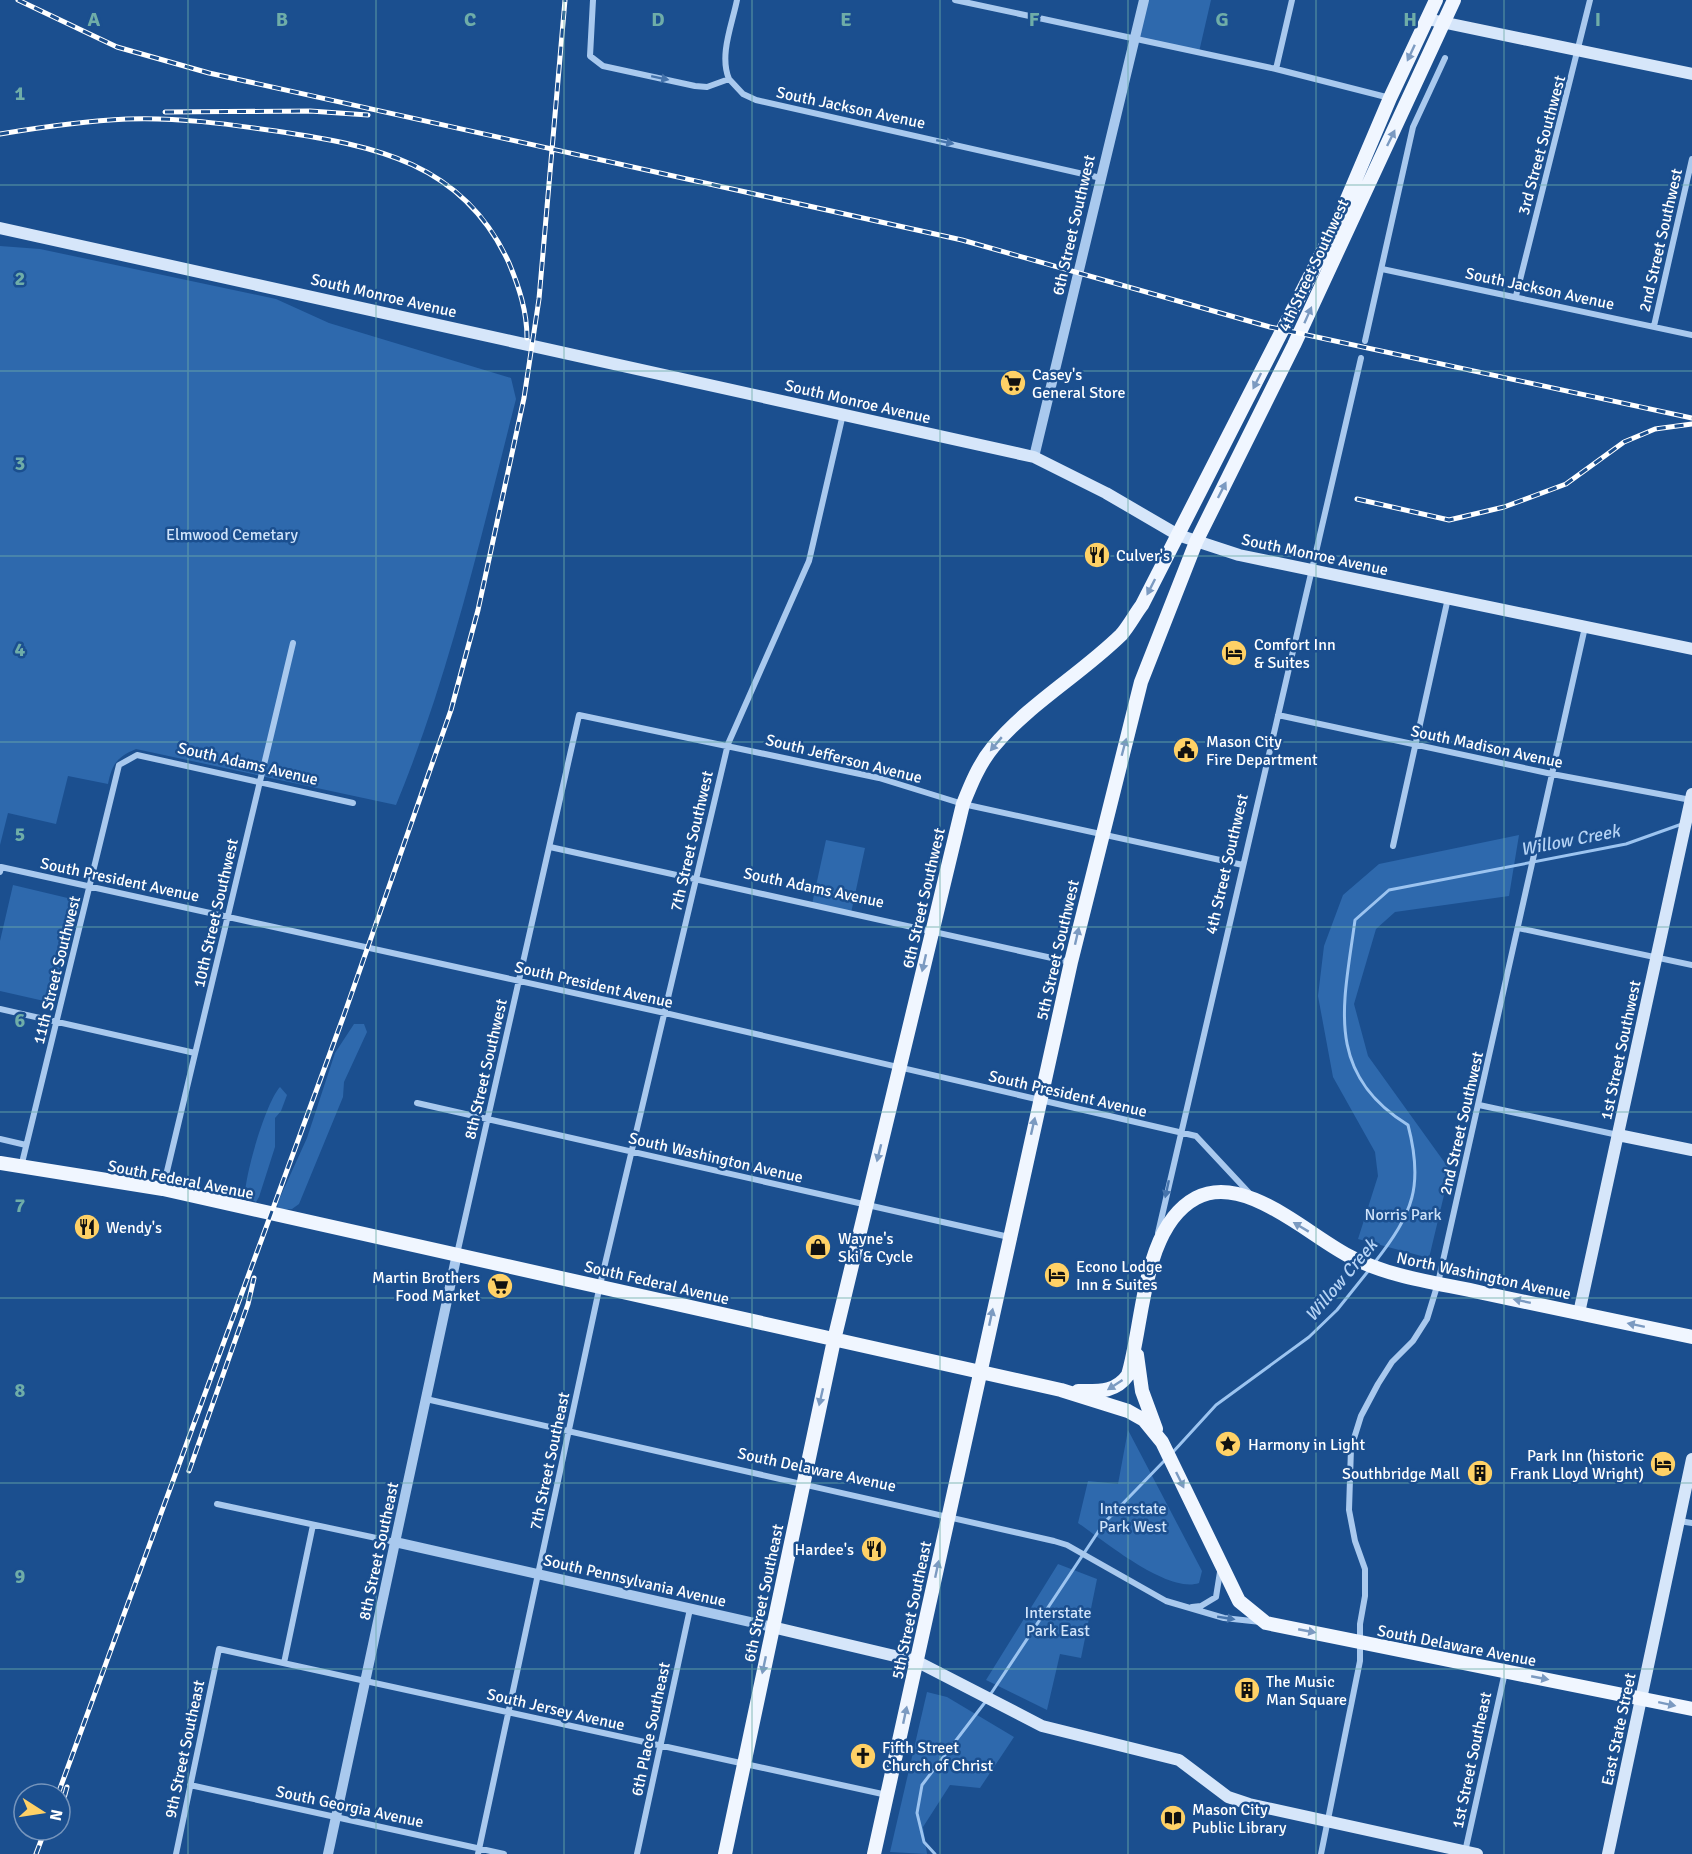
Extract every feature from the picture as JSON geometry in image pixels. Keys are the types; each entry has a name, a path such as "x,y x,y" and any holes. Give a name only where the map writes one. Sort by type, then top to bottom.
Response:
{"main road":[{"name":"4th Street Southwest","path":"1178,535 1336,225 1390,98 1436,0"},
{"name":"4th Street Southwest","path":"1196,542 1294,345 1454,0"},
{"path":"1427,19 1692,74"},
{"name":"South Monroe Avenue","path":"0,228 1034,457 1106,493 1178,535 1239,555 1692,649"},
{"name":"6th Street Southwest","path":"834,1340 963,804 975,775 992,749 1012,726 1037,702 1080,672 1122,633 1142,605 1178,535"},
{"name":"5th Street Southwest","path":"978,1374 1071,962 1141,682 1196,542"},
{"name":"1st Street Southwest","path":"1579,1313 1691,799"},
{"path":"1618,1135 1692,1150"},
{"name":"South Federal Avenue","path":"0,1163 163,1189 600,1286 978,1374 1061,1390 1128,1411 1144,1420 1162,1442 1219,1561"},
{"name":"North Washington Avenue","path":"1061,1390 1106,1391 1123,1382 1130,1368 1149,1272 1168,1224 1182,1208 1198,1197 1214,1193 1253,1196 1351,1257 1404,1276 1692,1337"},
{"path":"1136,1339 1142,1391 1162,1442"},
{"name":"6th Street Southeast","path":"725,1854 834,1340"},
{"name":"5th Street Southeast","path":"874,1854 978,1374"},
{"name":"East State Street","path":"1608,1854 1692,1459"},
{"name":"South Delaware Avenue","path":"1219,1561 1239,1601 1266,1623 1692,1709"},
{"name":"South Pennsylvania Avenue","path":"772,1628 916,1661 1042,1726 1179,1760 1228,1797 1469,1853"}],"street":[{"path":"593,0 590,56 603,66 707,87 729,79 724,68 737,0"},
{"path":"955,0 1276,69 1390,98"},
{"name":"6th Street Southwest","path":"1034,457 1144,0"},
{"path":"1276,69 1292,0"},
{"name":"3rd Street Southwest","path":"1516,296 1580,50 1590,0"},
{"path":"1365,340 1413,127 1445,58"},
{"name":"South Jackson Avenue","path":"729,79 743,94 756,100 1101,178"},
{"name":"2nd Street Southwest","path":"1654,326 1692,159"},
{"path":"0,234 48,237"},
{"name":"South Jackson Avenue","path":"1382,269 1692,335"},
{"name":"4th Street Southwest","path":"1149,1272 1361,358"},
{"name":"7th Street Southwest","path":"600,1286 728,744 809,561 843,414"},
{"path":"1393,846 1448,598"},
{"name":"2nd Street Southwest","path":"1321,1854 1360,1661 1359,1642 1365,1569 1355,1541 1349,1510 1351,1448 1361,1416 1378,1384 1392,1362 1413,1341 1427,1318 1438,1283 1585,627"},
{"name":"10th Street Southwest","path":"163,1189 293,643"},
{"name":"South Jefferson Avenue","path":"579,715 728,744 879,778 963,804 1243,865"},
{"name":"8th Street Southwest","path":"457,1254 579,715"},
{"name":"South Madison Avenue","path":"1278,715 1552,774 1691,799"},
{"name":"South Adams Avenue","path":"137,755 353,803"},
{"name":"11th Street Southwest","path":"21,1167 119,765 137,755"},
{"name":"South Adams Avenue","path":"549,847 1071,962"},
{"name":"South President Avenue","path":"1,869 90,886 665,1013 899,1069 1180,1132"},
{"path":"1518,928 1692,965"},
{"path":"0,1009 195,1053"},
{"name":"South Washington Avenue","path":"417,1104 1009,1237"},
{"path":"1479,1105 1618,1135"},
{"path":"1180,1132 1196,1136 1253,1196"},
{"path":"0,1139 26,1145"},
{"name":"8th Street Southeast","path":"328,1854 457,1254"},
{"name":"7th Street Southeast","path":"479,1851 600,1286"},
{"name":"South Delaware Avenue","path":"426,1399 948,1515 1067,1545 1166,1601 1224,1618 1266,1623"},
{"name":"South Pennsylvania Avenue","path":"217,1504 772,1628"},
{"path":"1679,1521 1692,1523"},
{"path":"284,1663 313,1525"},
{"path":"1188,1607 1201,1606 1216,1597 1221,1579 1219,1561"},
{"name":"6th Place Southeast","path":"637,1854 690,1609"},
{"name":"South Jersey Avenue","path":"219,1649 887,1795"},
{"name":"9th Street Southeast","path":"176,1854 219,1649"},
{"name":"1st Street Southeast","path":"1469,1853 1505,1671"},
{"name":"South Georgia Avenue","path":"189,1785 479,1851 504,1854"}],"green space":[{"path":"1144,0 1211,0 1199,52 1135,39"},
{"name":"Elmwood Cemetary","path":"0,246 40,249 276,299 329,323 511,378 516,399 477,553 433,706 396,805 136,749 116,762 108,784 68,776 56,824 8,813 0,845"},
{"name":"Norris Park","path":"1519,835 1509,896 1395,912 1376,929 1354,1004 1368,1056 1450,1170 1429,1258 1358,1239 1378,1176 1375,1152 1333,1077 1318,996 1324,946 1343,895 1379,864"},
{"path":"826,840 865,848 851,913 812,904"},
{"path":"13,885 76,900 53,1003 0,991 0,941"},
{"path":"354,1024 364,1024 367,1032 344,1082 343,1097 299,1204 292,1209 279,1210 277,1204 307,1138 335,1053"},
{"path":"280,1087 287,1095 281,1111 275,1118 275,1147 256,1202 245,1196 248,1172 263,1122 274,1095"},
{"name":"Interstate Park West","path":"1128,1430 1202,1571 1199,1583 1186,1584 1171,1581 1154,1573 1136,1564 1078,1523 1088,1481 1118,1484"},
{"name":"Interstate Park East","path":"1058,1564 1097,1579 1081,1658 1060,1654 1047,1710 986,1680"},
{"path":"927,1692 947,1697 1014,1737 980,1788 950,1785 923,1827 927,1854 890,1852"}],"waterway":[{"name":"Willow Creek","path":"1375,1262 1388,1245 1406,1213 1412,1198 1415,1165 1408,1125 1381,1104 1362,1082 1351,1059 1345,1034 1345,1007 1355,920 1389,890 1626,844 1682,824"},
{"name":"Willow Creek","path":"1173,1452 1216,1405 1309,1337 1337,1310 1369,1270"},
{"name":"Willow Creek","path":"990,1695 1104,1523 1166,1459"},
{"name":"Willow Creek","path":"935,1854 924,1842 917,1813 922,1785 986,1701"}],"railway":[{"path":"18,0 117,47 209,73 962,240 1270,327 1692,418"},
{"path":"62,1782 344,1015 451,710 478,610 524,398 539,299 565,0"},
{"path":"165,112 310,111 368,115"},
{"path":"0,134 111,120 183,120 313,137 381,153 412,165 441,181 467,202 490,229 516,281 524,309 527,338"},
{"path":"1357,499 1449,520 1504,507 1566,484 1624,442 1655,429 1692,424"},
{"path":"189,1471 248,1304 254,1278"},
{"path":"36,1854 40,1842"}],"place":[{"name":"Casey's General Store","path":"1013,383"},
{"name":"Culver's","path":"1097,555"},
{"name":"Comfort Inn & Suites","path":"1234,653"},
{"name":"Mason City Fire Department","path":"1186,750"},
{"name":"Wendy's","path":"87,1227"},
{"name":"Wayne's Ski & Cycle","path":"818,1247"},
{"name":"Econo Lodge Inn & Suites","path":"1057,1275"},
{"name":"Martin Brothers Food Market","path":"500,1286"},
{"name":"Harmony in Light","path":"1228,1444"},
{"name":"Park Inn (historic Frank Lloyd Wright)","path":"1663,1464"},
{"name":"Southbridge Mall","path":"1480,1473"},
{"name":"Hardee's","path":"874,1549"},
{"name":"The Music Man Square","path":"1247,1690"},
{"name":"Fifth Street Church of Christ","path":"863,1756"},
{"name":"Mason City Public Library","path":"1173,1818"}]}
